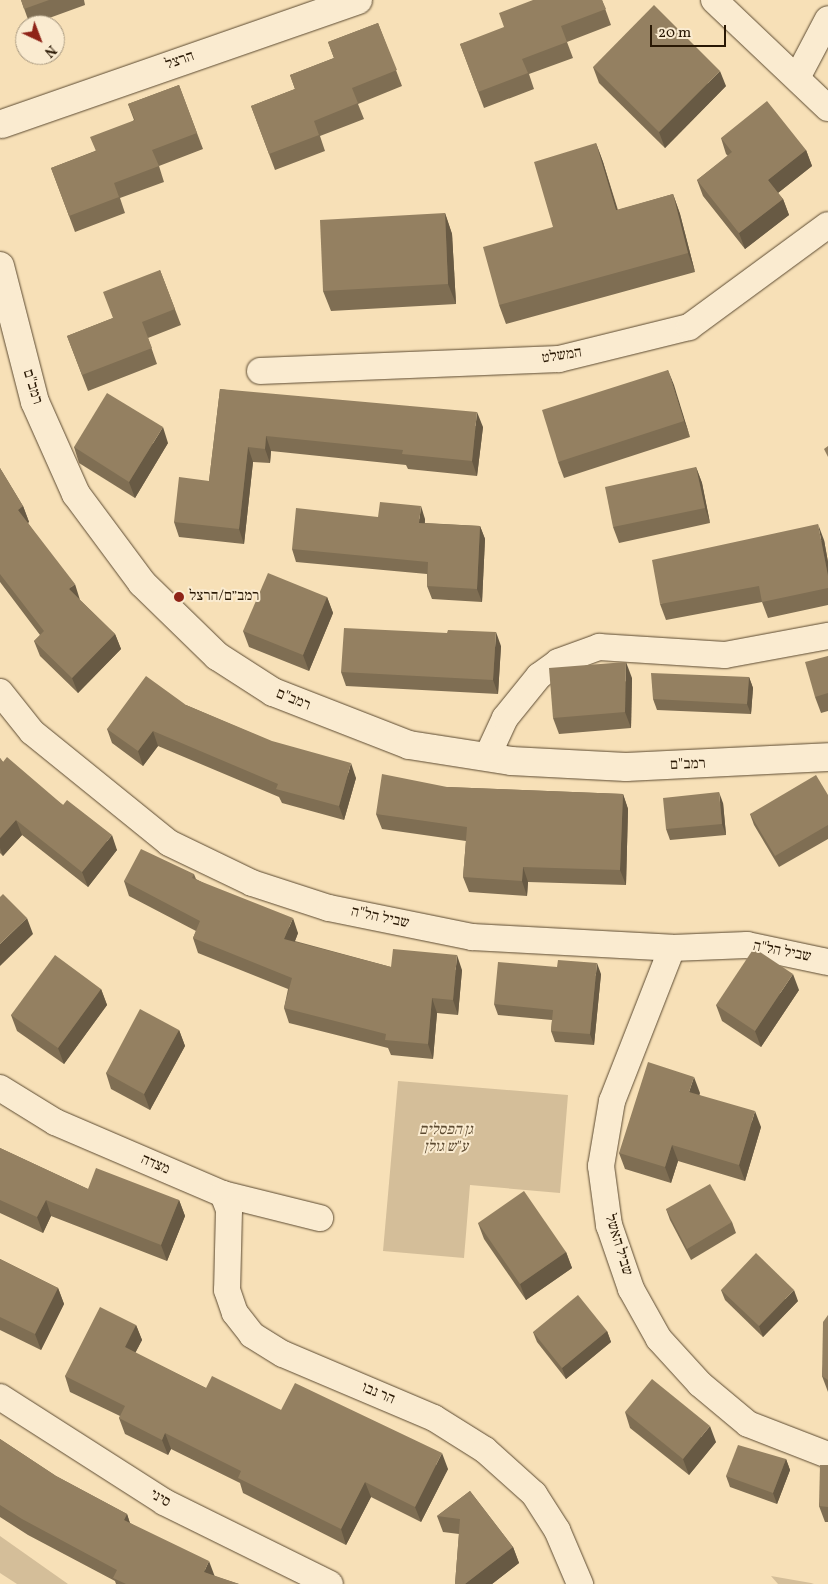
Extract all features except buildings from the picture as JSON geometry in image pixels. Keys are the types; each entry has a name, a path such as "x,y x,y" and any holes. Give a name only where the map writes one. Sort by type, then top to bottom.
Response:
{"street":[{"name":"הרצל","path":"1,130 358,0"},
{"path":"714,0 798,76 828,108"},
{"path":"798,76 828,18"},
{"name":"המשלט","path":"260,371 559,359 689,327 828,225"},
{"name":"רמב\"ם","path":"0,266 35,402 76,494 142,583 217,656 273,692 409,745 487,757 626,767 828,757"},
{"path":"487,757 505,718 538,676 558,662 599,647 725,655 828,636"},
{"name":"שביל הל\"ה","path":"0,692 32,732 169,843 252,883 329,908 472,937 672,948 746,945 828,962"},
{"name":"שביל האשל","path":"672,948 612,1101 601,1166 609,1224 631,1289 659,1339 700,1384 748,1424 828,1455"},
{"name":"מצדה","path":"0,1088 55,1122 223,1194 320,1218"},
{"name":"הר נבו","path":"223,1194 229,1210 227,1290 235,1313 252,1335 283,1354 434,1418 485,1450 534,1494 557,1530 580,1584"},
{"name":"סיני","path":"0,1398 164,1502 330,1584"}],"green space":[{"name":"גן הפסלים ע\"ש גולן","path":"398,1081 568,1095 560,1193 470,1185 464,1258 383,1251"},
{"path":"0,1536 68,1584 17,1584 0,1573"},
{"path":"771,1576 811,1583 814,1584 778,1584"}],"place":[{"name":"רמב״ם/הרצל","path":"179,597"}]}
